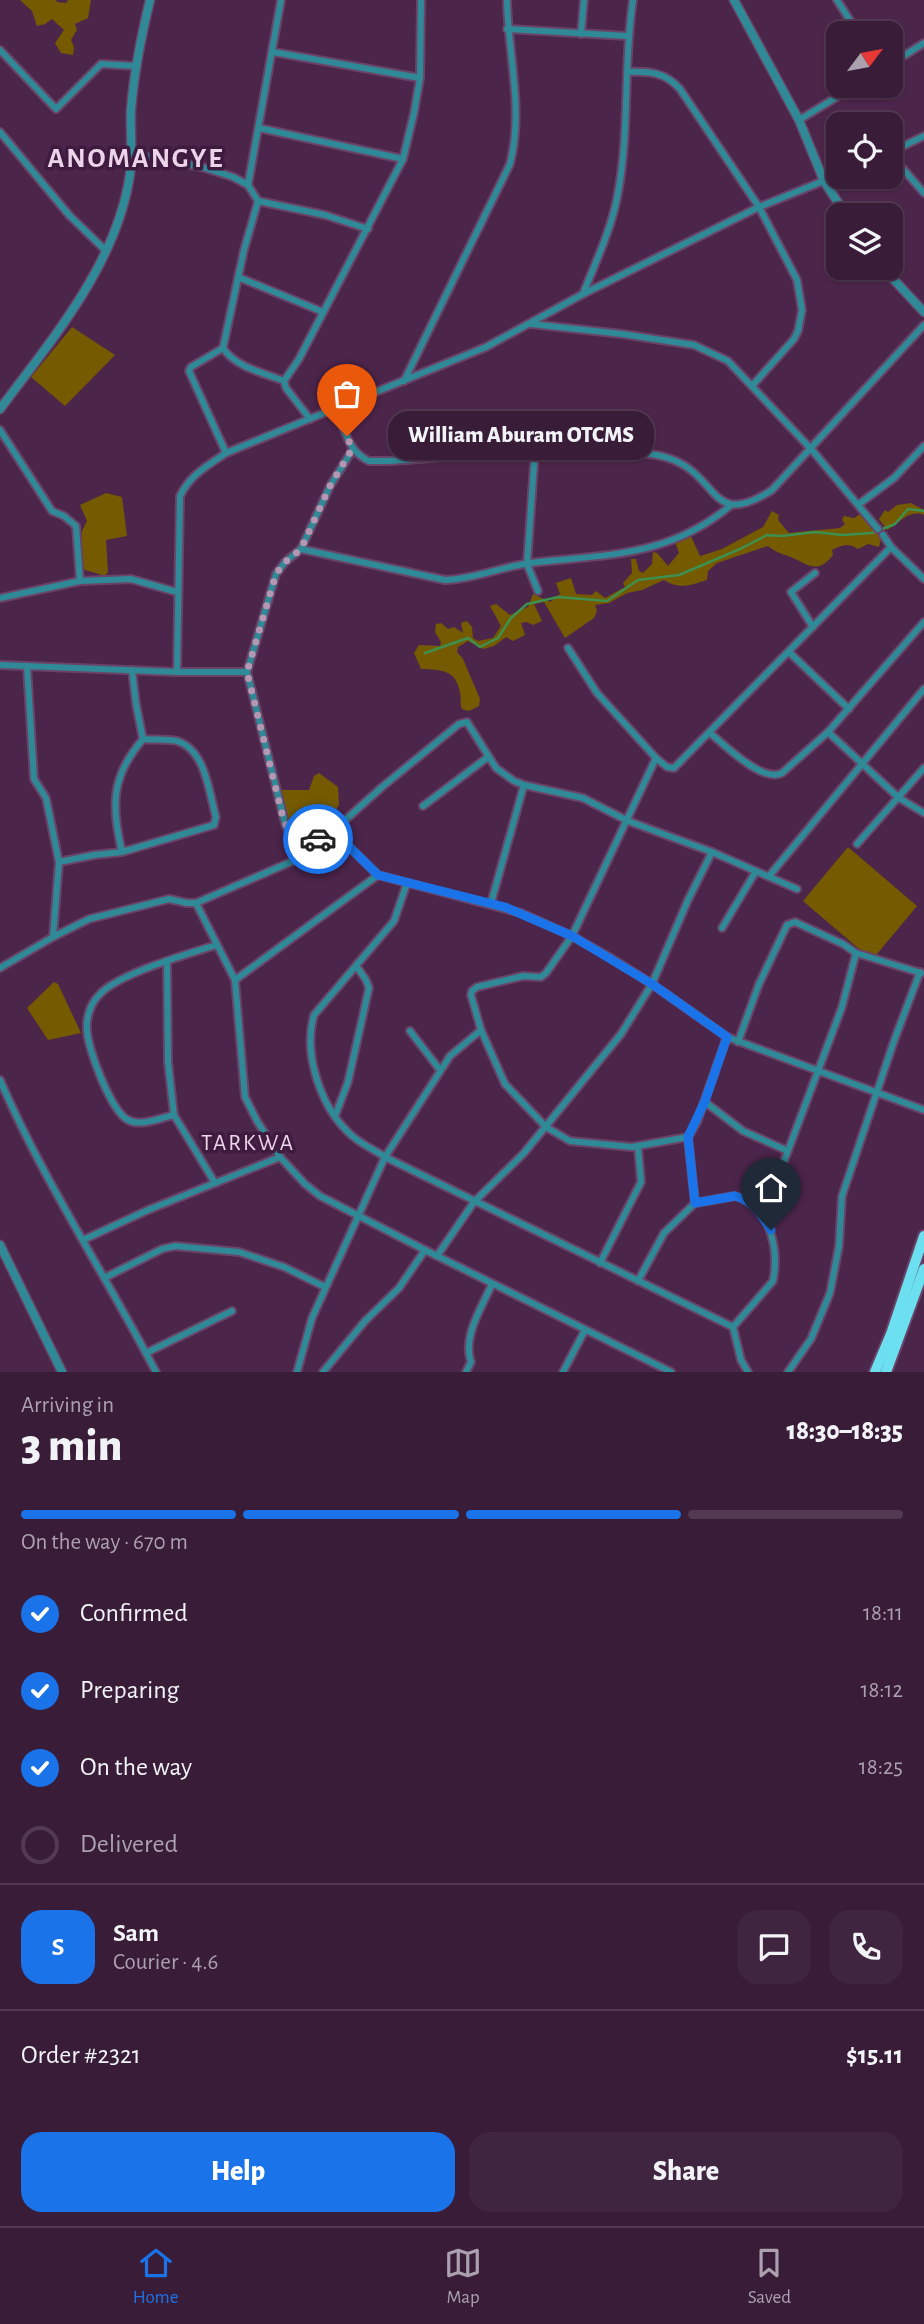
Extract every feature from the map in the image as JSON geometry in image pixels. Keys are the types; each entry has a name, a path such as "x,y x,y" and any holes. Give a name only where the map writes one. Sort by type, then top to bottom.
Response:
{"highway":[{"path":"875,1372 891,1334 924,1236"},
{"path":"886,1372 924,1269"}],"street":[{"path":"0,409 74,310 105,250 123,204 132,154 131,114 135,65 150,0"},
{"path":"248,185 281,0"},
{"path":"284,381 299,359 403,159 419,78 421,0"},
{"path":"404,381 510,164 517,115 508,29 508,0"},
{"path":"581,34 584,0"},
{"path":"583,294 606,236 618,195 623,163 627,36 633,0"},
{"path":"734,0 799,120 824,181 838,203"},
{"path":"837,0 850,21"},
{"path":"508,29 627,36"},
{"path":"903,56 924,43"},
{"path":"0,50 56,109 100,64 135,65"},
{"path":"273,51 419,78"},
{"path":"627,72 651,71 674,83 759,207 797,281 802,310 798,331 752,386"},
{"path":"799,120 835,98"},
{"path":"259,128 403,159"},
{"path":"0,132 69,215 105,250"},
{"path":"903,147 924,136"},
{"path":"132,154 202,167 248,185 258,201 325,215 368,229"},
{"path":"903,168 924,193"},
{"path":"177,672 180,496 186,483 199,471 226,453 486,347 583,294 759,207 824,181"},
{"path":"258,201 223,348 227,355 239,363 284,381"},
{"path":"238,277 324,312"},
{"path":"894,280 924,312"},
{"path":"529,324 694,345 728,361 812,450 859,504 891,547 924,579"},
{"path":"301,549 445,580 482,576 527,564 599,558 648,548 701,526 730,506 744,505 772,490 812,450 924,325"},
{"path":"223,348 191,366 189,371 226,453"},
{"path":"284,381 286,388 310,419"},
{"path":"336,408 352,449 359,457 369,461 535,451 643,453 671,460 690,470 716,497 730,506"},
{"path":"0,430 52,511 64,516 76,526 80,582"},
{"path":"859,504 894,478 924,446"},
{"path":"323,840 293,835 286,827 247,672 276,574 285,562 301,549 330,486 352,449"},
{"path":"535,451 527,564 538,591"},
{"path":"568,648 597,693 656,758 671,768 677,767 891,547"},
{"path":"813,627 791,591 815,573"},
{"path":"0,598 80,582 131,579 177,592"},
{"path":"710,733 742,760 767,775 782,773 828,732 924,622"},
{"path":"789,652 849,709"},
{"path":"0,665 247,672"},
{"path":"27,666 34,779 46,798 59,862 52,937"},
{"path":"132,670 144,739"},
{"path":"770,875 924,689"},
{"path":"0,968 89,919 169,898 197,903 284,866 323,840 458,724 467,722 472,726 488,757 503,773 524,785 583,798 628,821 770,875 797,889"},
{"path":"828,732 899,798 924,813"},
{"path":"59,862 122,852 210,827 216,821 203,769 192,751 175,741 144,739"},
{"path":"122,852 115,823 116,787 125,763 144,739"},
{"path":"423,806 488,757"},
{"path":"656,758 572,936 543,976 523,976 474,988 471,995 481,1030 505,1084 546,1127 570,1141 638,1147 688,1137"},
{"path":"857,844 924,768"},
{"path":"491,903 524,785"},
{"path":"333,831 378,875 521,913 572,936 652,984 727,1037 924,1110"},
{"path":"437,1256 474,1202 512,1166 621,1034 652,984 712,852"},
{"path":"722,928 756,871"},
{"path":"235,980 378,875"},
{"path":"408,883 394,921 318,1008 311,1025 311,1063 335,1116 349,1134 384,1157 733,1327"},
{"path":"197,903 235,980 245,1097 280,1157 313,1192 671,1372"},
{"path":"738,1042 759,984 788,925 795,922 843,944 856,953 922,973 842,1196 839,1247 830,1293 811,1339 789,1372"},
{"path":"174,1115 138,1123 121,1114 97,1065 87,1030 91,1007 106,988 167,961 216,945"},
{"path":"780,1172 842,1007 856,953"},
{"path":"167,961 168,1062 174,1115 215,1183"},
{"path":"335,1116 348,1082 369,988 356,967"},
{"path":"297,1372 312,1318 384,1157 440,1070 454,1052 481,1030"},
{"path":"410,1031 440,1070"},
{"path":"695,1203 688,1137 705,1101 727,1037"},
{"path":"0,1080 13,1112 51,1185 106,1277 156,1372"},
{"path":"705,1101 743,1131 788,1151"},
{"path":"600,1263 641,1182 638,1147"},
{"path":"83,1240 148,1210 280,1157"},
{"path":"638,1281 664,1233 695,1203 735,1196 741,1198 755,1208 772,1233 773,1281 733,1327"},
{"path":"0,1245 62,1372"},
{"path":"106,1277 162,1249 175,1247 239,1252 284,1267 325,1287"},
{"path":"323,1372 365,1321 399,1288 425,1250"},
{"path":"466,1372 471,1362 468,1352 474,1324 492,1284"},
{"path":"146,1353 232,1311"},
{"path":"733,1327 739,1355 748,1372"},
{"path":"563,1372 585,1330"}],"shaded area":[{"path":"20,0 56,0 66,3 68,0 91,0 88,18 75,24 77,30 71,40 73,55 61,53 55,43 64,30 52,19 37,26 32,11"},
{"path":"72,327 115,355 65,406 31,377"},
{"path":"106,493 122,497 127,536 106,540 108,572 105,576 82,569 82,531 87,521 80,505"},
{"path":"911,503 924,510 924,515 909,515 887,530 879,519 885,510 888,512 897,505"},
{"path":"772,511 779,515 778,520 789,533 840,528 845,524 842,520 844,516 854,518 863,512 881,539 879,547 868,544 858,549 842,546 832,550 833,555 827,562 816,567 768,546 717,563 708,571 707,580 680,586 664,580 642,590 627,593 609,603 595,605 597,611 594,618 565,638 544,602 534,604 542,621 533,625 521,623 525,635 513,641 506,637 494,646 483,649 468,641 458,647 457,652 463,659 480,699 479,706 469,711 462,709 461,695 455,679 446,672 421,669 414,653 419,645 440,646 441,642 435,632 436,624 441,623 448,629 454,627 463,633 461,623 467,621 472,627 473,638 478,641 493,638 501,626 490,606 496,604 510,615 528,607 533,594 550,602 560,594 556,583 571,578 576,594 592,595 596,591 605,598 625,587 623,583 632,573 631,559 636,559 639,571 643,573 652,564 653,552 668,566 679,553 675,541 690,534 700,556 722,549 763,527"},
{"path":"319,773 338,787 339,805 335,811 331,809 317,818 322,825 337,813 341,819 319,836 294,833 285,818 279,790 309,790 314,776"},
{"path":"848,847 917,906 872,960 803,901"},
{"path":"54,982 58,984 81,1033 48,1040 27,1008"}],"waterway":[{"path":"425,653 468,638 480,647 498,638 511,618 527,604 558,597 607,601 638,580 679,575 767,535 872,533 895,524 908,509 924,511"}],"way so far":[{"path":"318,839 293,835 286,827 247,672 276,574 285,562 301,549 330,486 352,449 347,436"}],"place":[{"name":"William Aburam OTCMS","path":"347,436"}],"district":[{"name":"ANOMANGYE","path":"136,159"},
{"name":"TARKWA","path":"248,1143"}],"route":[{"path":"318,839 323,840 333,831 378,875 505,907 572,936 652,984 727,1037 697,1122 688,1137 695,1203 735,1196 741,1198 751,1203 771,1230"}]}
